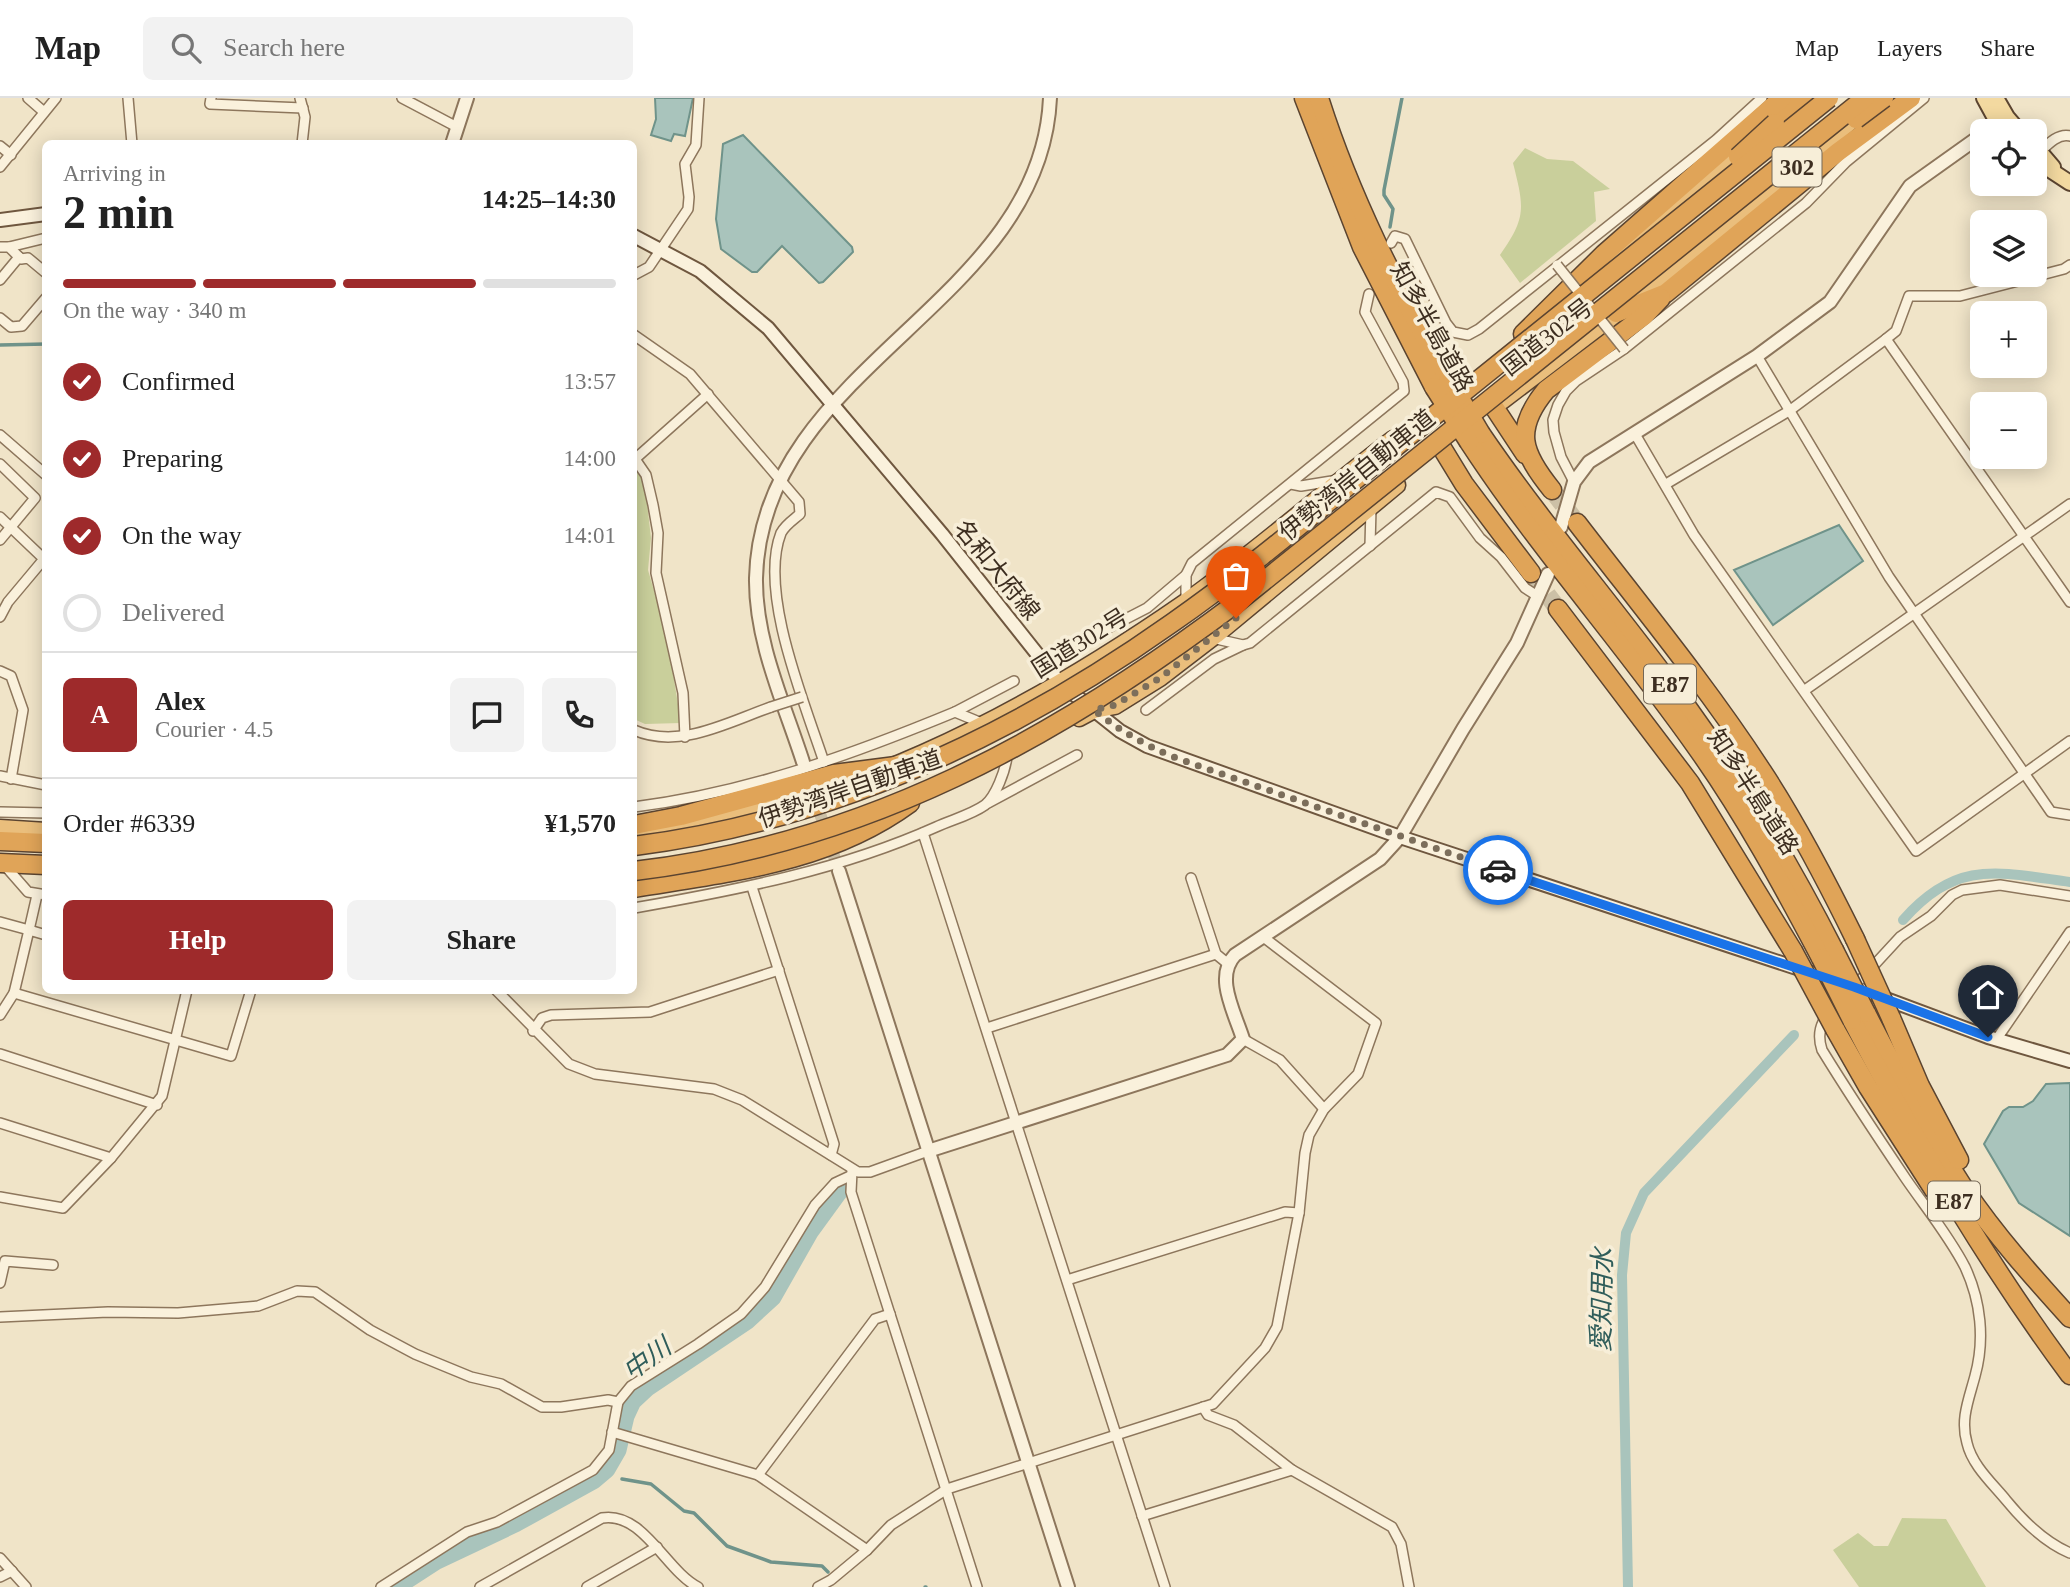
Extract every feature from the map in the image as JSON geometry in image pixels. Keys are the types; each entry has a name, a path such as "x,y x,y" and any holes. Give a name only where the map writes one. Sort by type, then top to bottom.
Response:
{"highway":[{"name":"知多半島道路","path":"1304,98 1362,247 1530,530 1698,748 1828,954 1851,1020 2006,1244 2070,1318"},
{"name":"知多半島道路","path":"1319,98 1375,239 1419,327 1441,382"},
{"path":"1522,334 1577,279 1782,98"},
{"path":"1601,282 1803,98"},
{"name":"国道302号","path":"637,834 682,828 757,812 896,766 986,724 1061,684 1186,601 1423,416 1810,98"},
{"name":"伊勢湾岸自動車道","path":"637,846 710,834 772,820 841,798 944,758 1060,696 1163,630 1214,592 1829,98"},
{"name":"伊勢湾岸自動車道","path":"637,871 779,842 894,804 968,773 1071,717 1179,646 1239,601 1865,98"},
{"path":"1697,233 1882,98"},
{"name":"国道302号","path":"637,872 710,860 765,847 910,803 1007,757 1094,710 1115,705 1160,678 1442,448 1715,238 1882,98"},
{"path":"1532,466 1525,443 1524,427 1534,405 1546,390 1644,316 1666,293 1838,152 1911,98"},
{"path":"1616,313 1666,293"},
{"path":"1473,375 1532,466 1552,490"},
{"path":"1423,416 1464,484 1539,573"},
{"path":"1569,525 1681,657 1762,771 1826,879 1920,1086 2006,1244"},
{"path":"1558,609 1690,783 1793,951 1851,1020 1868,1087 1959,1229 1999,1272 2070,1375"},
{"path":"637,824 681,816 834,774 896,766"},
{"path":"637,888 743,871 795,858 849,840 880,825 910,803"},
{"path":"0,828 42,831"},
{"path":"0,841 42,843"},
{"path":"2,866 42,867"}],"main road":[{"path":"1984,98 1992,119"},
{"path":"1995,119 1996,98"},
{"path":"2047,162 2070,183"}],"street":[{"path":"28,98 44,112"},
{"path":"0,167 56,98"},
{"path":"128,98 132,140"},
{"path":"211,98 210,104 302,103 302,140"},
{"path":"402,98 457,127"},
{"path":"453,140 467,98"},
{"path":"637,273 649,267 663,250 689,204 685,164 696,145 699,98"},
{"path":"803,762 765,646 758,605 759,546 769,505 781,479 831,404 963,275 1000,233 1027,187 1037,161 1049,98"},
{"path":"1391,243 1395,236 1405,239 1446,323 1453,331 1468,335 1487,323 1716,140 1762,98"},
{"path":"1574,482 1561,457 1554,432 1558,405 1576,381 1624,349 1806,204 1846,162 1924,98"},
{"path":"2047,145 2064,135 2070,135"},
{"path":"1569,525 1574,482 1589,462 1757,356 1830,302 1910,186 1970,144"},
{"path":"0,146 11,155"},
{"path":"0,220 42,215"},
{"name":"名和大府線","path":"637,237 700,271 745,306 787,348 942,534 1061,684 1120,731 1147,746 1400,837 1854,987 1996,1040 2070,1061"},
{"path":"5,247 42,239"},
{"path":"5,247 19,257 28,258 42,270"},
{"path":"0,280 19,257"},
{"path":"1557,265 1624,349"},
{"path":"1666,484 1789,411 1896,331 1909,296 1960,296 2064,269 2070,265"},
{"path":"1085,640 1147,608 1186,575 1192,563 1404,391 1403,382 1366,312 1369,294"},
{"path":"0,318 11,327 22,326 42,303"},
{"path":"637,337 690,374 781,479 801,507 800,514 782,532 778,543 776,583 781,625 824,762"},
{"path":"1886,338 2070,602"},
{"path":"1757,356 1888,577 2051,812 2070,815"},
{"path":"637,457 708,394"},
{"path":"1635,434 1694,535 1916,851 2070,741"},
{"path":"0,435 42,472"},
{"path":"637,462 646,475 658,533 656,573 683,693 685,737"},
{"path":"0,464 35,498 0,540"},
{"path":"1291,484 1301,486 1338,480"},
{"path":"1146,710 1214,659 1250,643 1436,492 1441,492 1456,503 1480,538 1501,557 1525,588 1539,597"},
{"path":"1805,690 2070,503"},
{"path":"1370,546 1371,506"},
{"path":"0,517 42,557"},
{"path":"0,617 8,602 42,561"},
{"path":"1324,1110 1280,1060 1243,1039 1224,977 1227,963 1262,936 1380,859 1400,837 1462,729 1517,643 1539,597 1539,573"},
{"path":"1186,575 1186,601"},
{"path":"1212,638 1243,645"},
{"path":"0,671 11,676 23,710 11,779"},
{"path":"637,806 717,793 787,775 955,712 1014,681"},
{"path":"637,731 685,737 803,697"},
{"path":"955,712 986,724"},
{"path":"637,907 752,887 856,857 923,833 987,804 1077,755"},
{"path":"987,804 1005,771 1007,757"},
{"path":"0,776 42,784"},
{"path":"0,812 42,813"},
{"path":"923,833 1165,1587"},
{"path":"0,1015 14,993 29,930 41,895 28,892 2,866"},
{"path":"839,871 1068,1587"},
{"path":"1191,878 1216,954 1227,963"},
{"path":"2070,896 2000,885 1962,890 1952,895 1931,916 1900,937 1825,1016 1819,1027 1819,1040 1862,1115 1944,1233 1964,1267 1973,1290 1981,1323 1981,1338 1977,1367 1964,1414 1967,1445 1974,1460 2046,1542 2070,1553"},
{"path":"752,887 834,1144 831,1155"},
{"path":"0,922 42,934"},
{"path":"1996,1040 2070,932"},
{"path":"818,1587 831,1580 867,1550 891,1525 947,1489 1213,1404 1270,1340 1283,1304 1309,1135 1324,1110 1358,1074 1376,1023 1262,936"},
{"path":"987,1028 1216,954"},
{"path":"533,1031 542,1018 551,1015 650,1012 779,970"},
{"path":"14,993 231,1056 250,994"},
{"path":"0,1197 63,1208 111,1158 162,1096 186,994"},
{"path":"500,994 533,1031 569,1064 595,1074 714,1089 742,1100 831,1155 851,1173 851,1192 977,1587"},
{"path":"381,1587 467,1532 497,1522 593,1470 609,1450 618,1402 640,1378 698,1344 741,1314 765,1287 814,1205 835,1183 851,1173 870,1172 1227,1055 1243,1039"},
{"path":"0,1054 156,1105"},
{"path":"0,1123 111,1158"},
{"path":"1068,1280 1285,1212 1299,1213"},
{"path":"0,1283 5,1261 53,1265"},
{"path":"0,1317 190,1312 258,1306 297,1291 315,1292 370,1330 415,1354 471,1377 507,1387 542,1407 608,1400 618,1402"},
{"path":"758,1475 876,1319 890,1314"},
{"path":"1203,1407 1208,1416 1234,1425 1292,1470 1392,1527 1401,1544 1409,1587"},
{"path":"612,1432 758,1475 867,1550"},
{"path":"1142,1517 1292,1470"},
{"path":"480,1587 602,1518 610,1517 627,1521 657,1547 695,1587"},
{"path":"587,1587 657,1547"},
{"path":"0,1558 26,1587"},
{"path":"0,1577 12,1570"}],"green space":[{"path":"1525,148 1547,159 1573,161 1610,189 1594,192 1596,221 1520,283 1500,255 1519,221 1521,201 1513,163"},
{"path":"637,470 647,503 651,538 648,570 667,636 681,723 645,724 637,720"},
{"path":"1902,1518 1946,1519 1986,1587 1859,1587 1833,1550 1858,1533 1874,1546 1888,1546"}],"water":[{"path":"655,98 693,98 685,136 674,134 671,141 651,135 656,119"},
{"path":"743,135 852,247 853,252 823,282 819,283 782,246 757,272 752,272 721,249 716,219 723,144"},
{"path":"1839,525 1863,561 1773,625 1734,570"},
{"path":"2070,1083 2070,1236 2019,1203 1984,1144 2003,1111 2009,1107 2023,1107 2033,1101 2046,1084"}],"waterway":[{"path":"1390,227 1393,209 1384,195 1384,190 1402,98"},
{"path":"0,345 42,344"},
{"name":"愛知用水","path":"1903,920 1923,900 1942,887 1979,874 2021,875 2070,882"},
{"name":"愛知用水","path":"1628,1587 1622,1275 1626,1233 1644,1193 1794,1035"},
{"name":"中川","path":"395,1587 435,1561 515,1523 593,1480 606,1469 617,1450 625,1416 632,1401 647,1387 747,1320 772,1297 809,1232 841,1188"},
{"path":"622,1479 651,1484 684,1511 694,1513 727,1546 771,1562 822,1566 828,1572"}],"tunnel":[{"path":"1552,490 1577,523"},
{"path":"1531,573 1558,609"},
{"path":"803,762 839,871"}],"way so far":[{"path":"1236,618 1160,678 1115,705 1094,710 1120,731 1176,758 1498,870"}],"route":[{"path":"1498,870 1854,987 1988,1037"}]}
